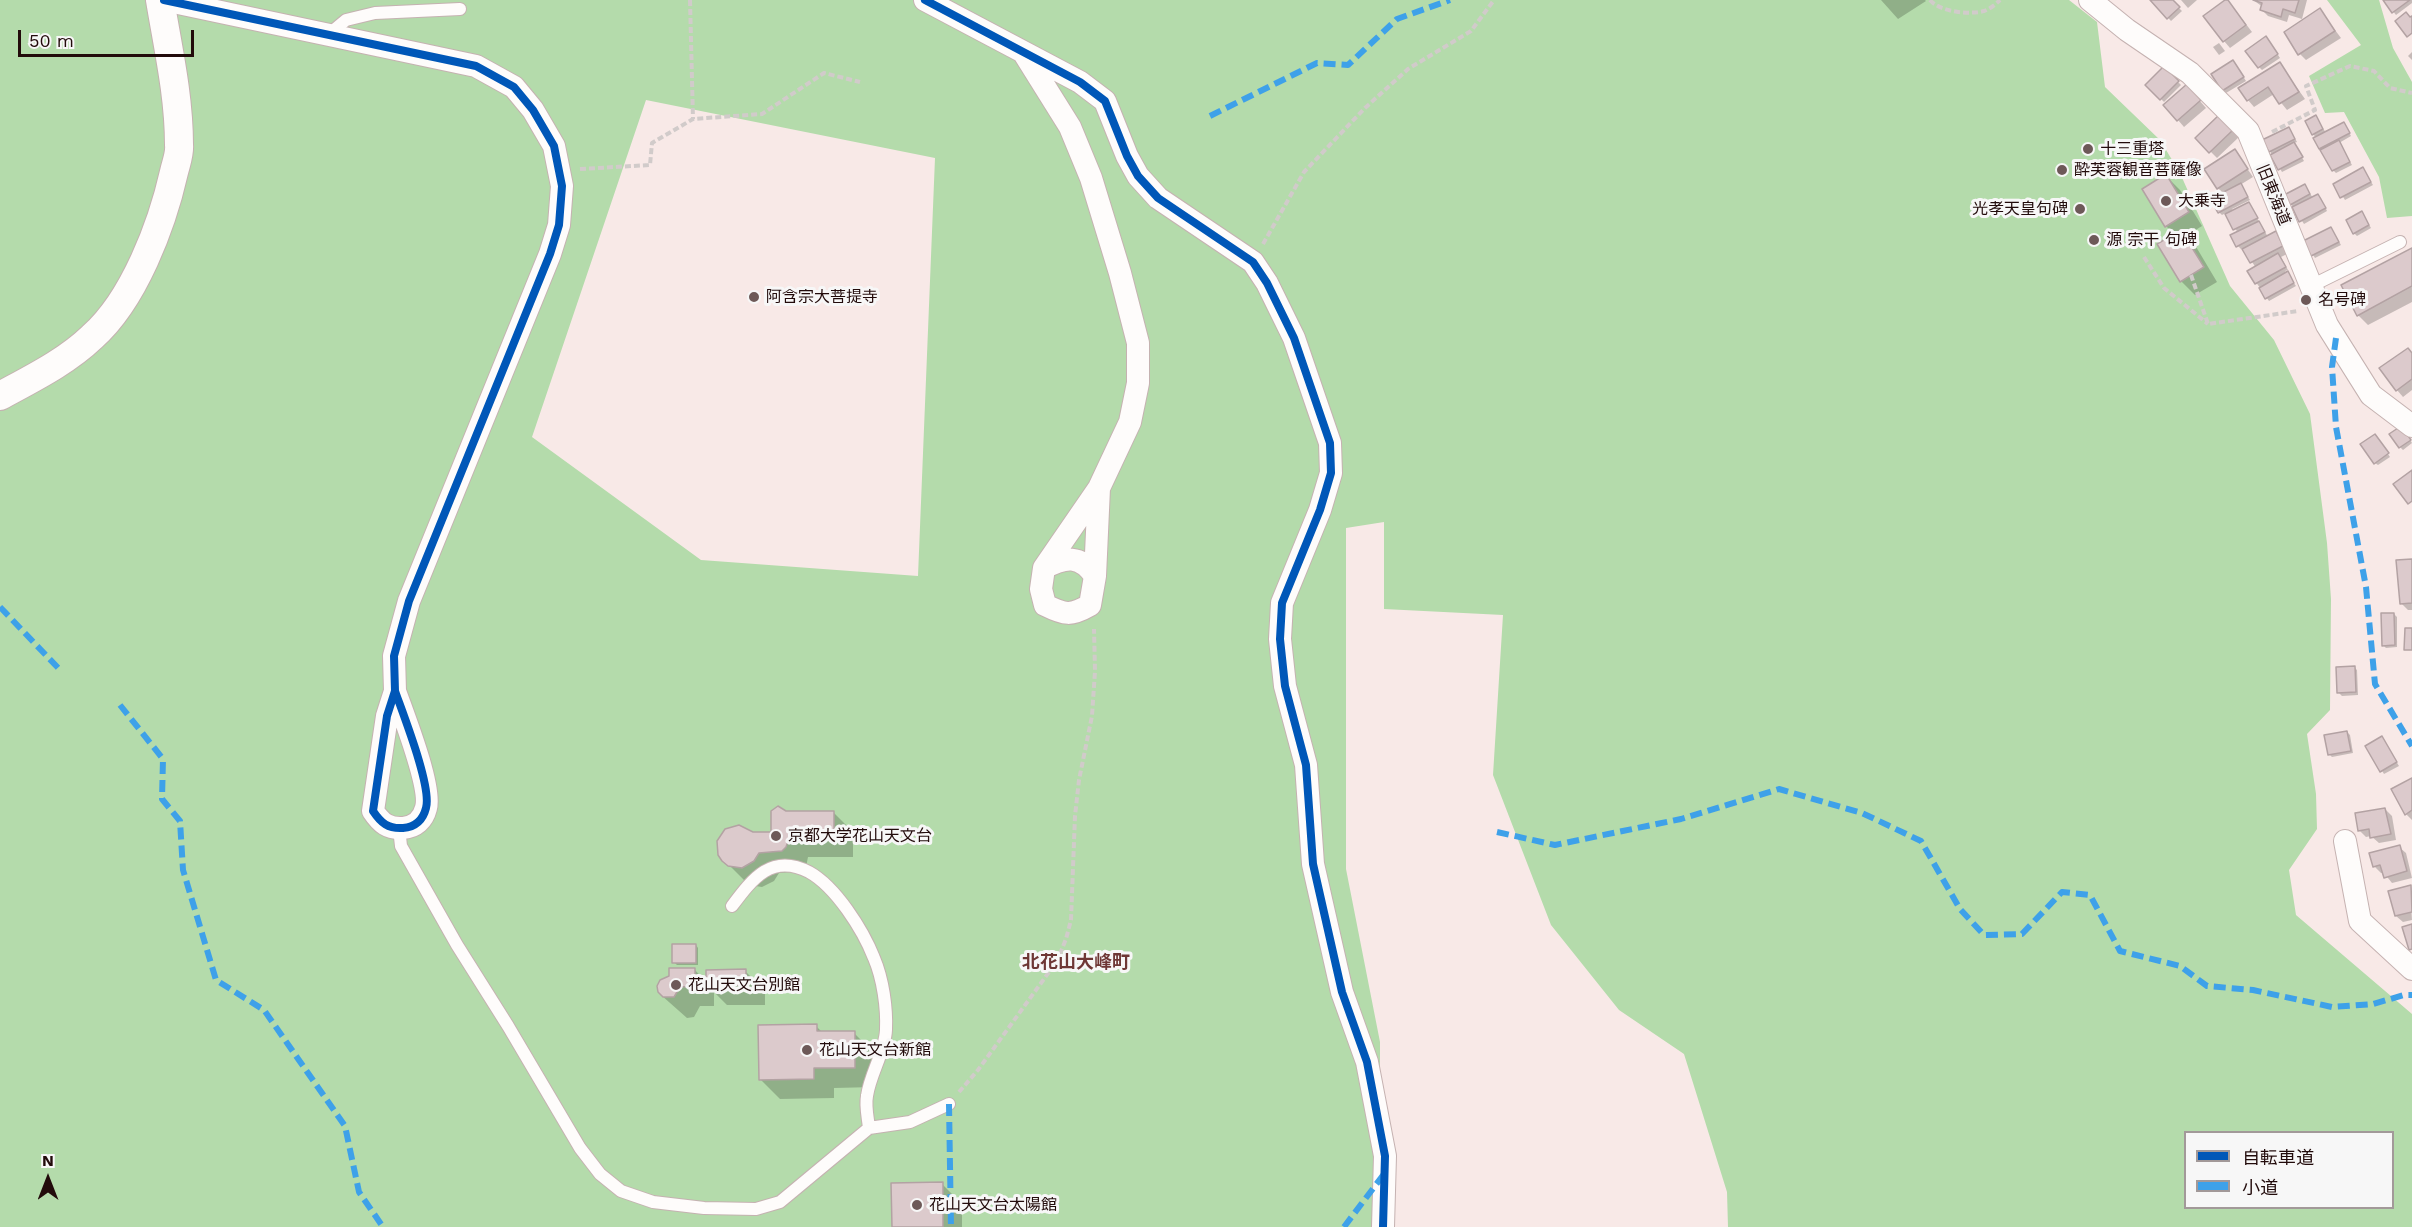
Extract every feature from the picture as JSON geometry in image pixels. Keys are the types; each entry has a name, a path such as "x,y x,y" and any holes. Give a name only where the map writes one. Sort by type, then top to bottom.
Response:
{"street":[{"path":"0,396 48,369 93,337 119,305 147,254 167,204 180,148 176,100 162,0 476,66 514,87 533,110 554,146 561,186 559,225 550,254 419,573 394,656 394,691 387,716 373,811 381,822 399,828 411,827 420,820 427,806 420,765 394,691"},
{"path":"925,0 1080,82 1105,101 1127,156 1138,176 1158,198 1253,262 1267,283 1294,338 1330,443 1331,473 1320,510 1282,603 1280,639 1285,686 1306,765 1313,864 1342,992 1367,1062 1385,1156 1383,1227"},
{"name":"旧東海道","path":"2090,0 2127,30 2190,73 2248,131 2327,325 2371,395 2412,426"},
{"path":"1024,54 1070,127 1090,178 1120,273 1137,343 1138,383 1130,422 1099,488 1044,568 1041,589 1045,606 1061,613 1076,613 1090,605 1095,576 1099,488"},
{"path":"1044,568 1061,559 1076,560 1088,566 1095,576"},
{"path":"2345,841 2360,921 2412,969"}],"lane":[{"path":"328,35 346,20 375,13 460,9"},
{"path":"2314,294 2400,242"},
{"path":"399,828 401,846 406,856 580,1148 600,1174 621,1191 653,1202 704,1208 756,1209 780,1202 868,1128 910,1122 949,1104"},
{"path":"732,906 753,878 774,866 798,867 820,878 844,904 875,959 884,994 886,1032 866,1097 868,1128"}],"path":[{"path":"690,0 693,119"},
{"path":"1253,262 1304,172 1365,108 1408,69 1471,31 1494,0"},
{"path":"1930,0 1935,5 1952,10 1972,12 1985,10 2000,0"},
{"path":"2252,141 2315,110 2306,86 2350,66 2374,71 2390,88 2412,93"},
{"path":"559,170 650,165 652,143 693,119 762,114 824,73 860,82"},
{"path":"2144,257 2164,288 2208,324 2292,314 2314,294"},
{"path":"2191,275 2208,324"},
{"path":"949,1104 978,1070 1057,961 1066,939 1071,920 1075,816 1079,780 1092,716 1095,671 1094,620"}],"green space":[{"path":"0,0 2069,0 2097,22 2105,87 2160,140 2180,173 2230,286 2274,340 2310,414 2327,543 2331,599 2330,710 2307,734 2316,794 2317,829 2289,870 2296,915 2412,1014 2412,1227 1728,1227 1727,1192 1684,1054 1619,1010 1551,925 1493,775 1503,615 1384,609 1384,522 1346,528 1346,869 1380,1042 1380,1227 0,1227","holes":["646,100 935,158 918,576 701,560 532,437"]},
{"path":"2327,0 2379,0 2393,48 2412,82 2412,216 2387,218 2379,177 2344,112 2325,113 2309,76 2361,45"}],"building":[{"path":"2150,0 2173,0 2180,7 2167,19"},
{"path":"2228,0 2246,25 2223,42 2203,16"},
{"path":"2253,0 2299,0 2295,13 2283,9 2281,17 2260,10 2262,3"},
{"path":"2383,0 2410,0 2392,13"},
{"path":"2320,8 2335,31 2298,55 2284,32"},
{"path":"2406,12 2410,17 2412,16 2412,33 2407,37 2395,21"},
{"path":"2266,36 2278,54 2258,68 2245,51"},
{"path":"2233,60 2244,77 2222,91 2211,74"},
{"path":"2280,62 2299,92 2279,104 2268,87 2247,101 2238,88"},
{"path":"2164,66 2179,81 2160,100 2145,85"},
{"path":"2187,84 2201,100 2177,121 2163,105"},
{"path":"2220,114 2234,129 2209,153 2195,138"},
{"path":"2316,115 2323,129 2312,135 2305,121"},
{"path":"2344,122 2350,133 2319,149 2313,138"},
{"path":"2289,127 2295,139 2269,152 2262,140"},
{"path":"2339,140 2350,162 2332,171 2320,150"},
{"path":"2294,142 2303,157 2278,170 2270,155"},
{"path":"2235,149 2248,169 2217,189 2204,169"},
{"path":"2363,167 2371,182 2340,198 2333,184"},
{"name":"大乗寺","path":"2166,174 2189,212 2165,227 2142,189"},
{"path":"2241,183 2248,197 2218,213 2210,199"},
{"path":"2305,184 2310,194 2290,205 2284,195"},
{"path":"2318,194 2326,208 2299,222 2292,207"},
{"path":"2249,202 2258,218 2233,230 2225,214"},
{"path":"2362,211 2369,225 2353,234 2346,220"},
{"path":"2259,221 2265,232 2236,247 2230,235"},
{"path":"2331,227 2339,242 2311,256 2303,241"},
{"name":"大乗寺","path":"2181,230 2204,267 2180,282 2157,244"},
{"path":"2276,231 2283,246 2250,263 2242,249"},
{"path":"2412,248 2412,286 2357,316 2341,285"},
{"path":"2278,253 2286,267 2255,284 2247,271"},
{"path":"2288,271 2294,283 2265,299 2259,288"},
{"path":"2408,348 2412,353 2412,379 2396,391 2379,368"},
{"path":"2401,426 2411,440 2399,448 2389,434"},
{"path":"2375,434 2389,453 2374,464 2360,444"},
{"path":"2412,470 2412,501 2408,504 2393,484"},
{"path":"2412,559 2412,603 2400,604 2396,560"},
{"path":"2381,613 2394,613 2395,645 2382,646"},
{"path":"2405,628 2412,628 2412,650 2404,650"},
{"path":"2355,666 2356,692 2337,693 2336,667"},
{"path":"2347,731 2351,751 2328,755 2324,735"},
{"path":"2382,736 2397,762 2380,772 2365,746"},
{"path":"2412,778 2412,810 2405,815 2391,789"},
{"name":"京都大学花山天文台","path":"778,806 786,811 834,811 834,838 789,838 782,851 759,853 754,861 742,868 728,866 722,861 718,855 717,841 725,829 739,825 753,832 771,832 771,811"},
{"path":"2385,808 2391,834 2370,838 2369,829 2358,831 2355,813"},
{"path":"2400,845 2407,871 2384,878 2380,865 2373,867 2369,853"},
{"path":"2411,885 2412,912 2395,916 2388,891"},
{"path":"2412,924 2412,949 2409,950 2402,927"},
{"path":"672,944 696,944 696,963 672,963"},
{"name":"花山天文台別館","path":"669,968 695,968 695,986 680,987 674,997 663,997 658,992 657,986 660,980 669,976"},
{"path":"746,969 746,985 706,986 706,970"},
{"name":"花山天文台新館","path":"817,1024 817,1031 855,1031 855,1068 814,1068 814,1079 759,1080 758,1025"},
{"name":"花山天文台太陽館","path":"943,1182 943,1227 892,1227 891,1183"}],"marked path":[{"path":"1210,116 1317,63 1348,65 1397,19 1450,0"},
{"path":"2336,338 2332,367 2336,427 2366,587 2375,684 2412,746"},
{"path":"0,607 62,672"},
{"path":"120,705 163,759 162,799 180,821 183,870 216,980 264,1010 345,1126 359,1192 383,1227"},
{"path":"1497,832 1555,845 1681,819 1779,789 1862,813 1921,841 1960,909 1984,935 2022,934 2062,892 2090,895 2120,951 2180,966 2207,986 2253,990 2332,1007 2373,1004 2412,995"},
{"path":"949,1104 951,1227"},
{"path":"1344,1227 1384,1174"}],"cycle path":[{"path":"164,0 476,66 514,87 533,110 554,146 562,186 559,225 550,254 409,601 394,656 395,691 387,716 373,811 385,824 403,828 421,819 425,812 427,798 416,750 395,691"},
{"path":"925,0 1080,82 1105,101 1127,156 1138,176 1158,198 1253,262 1267,283 1294,338 1330,443 1331,473 1320,510 1282,603 1280,639 1285,686 1306,765 1313,864 1342,992 1367,1062 1385,1156 1383,1227"}],"place":[{"name":"十三重塔","path":"2088,149"},
{"name":"酔芙蓉観音菩薩像","path":"2062,170"},
{"name":"大乗寺","path":"2166,201"},
{"name":"光孝天皇句碑","path":"2080,209"},
{"name":"源 宗干 句碑","path":"2094,240"},
{"name":"阿含宗大菩提寺","path":"754,297"},
{"name":"名号碑","path":"2306,300"},
{"name":"京都大学花山天文台","path":"776,836"},
{"name":"花山天文台別館","path":"676,985"},
{"name":"花山天文台新館","path":"807,1050"},
{"name":"花山天文台太陽館","path":"917,1205"}],"district":[{"name":"北花山大峰町","path":"1076,963"}]}
